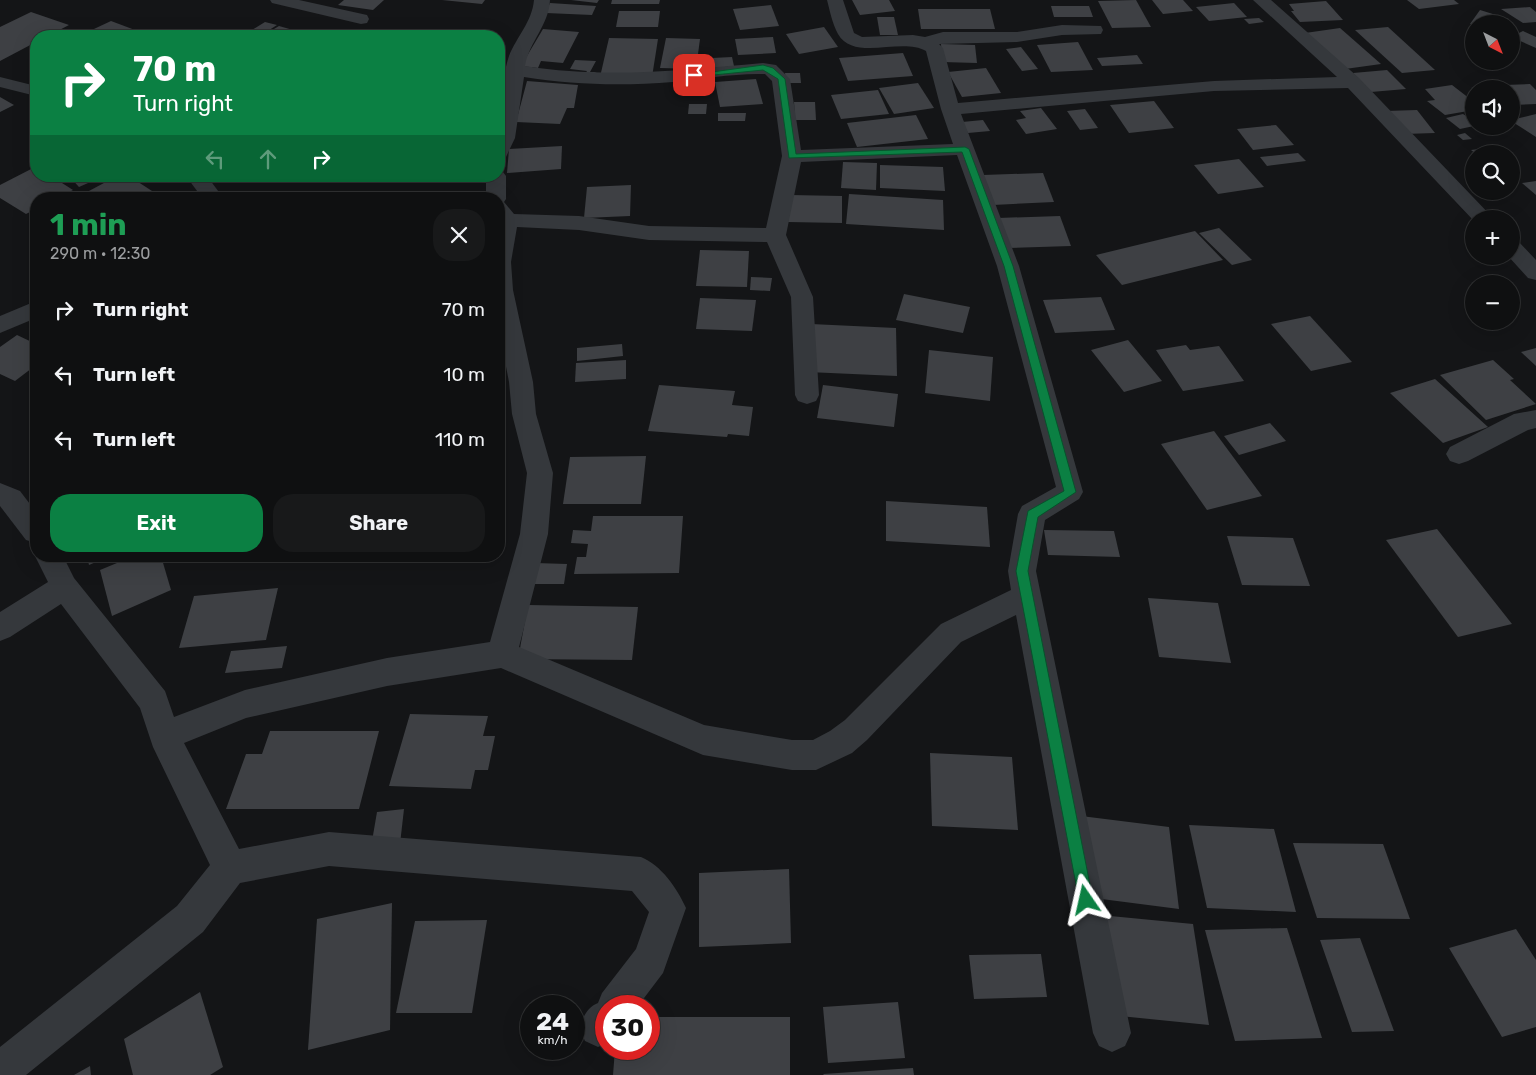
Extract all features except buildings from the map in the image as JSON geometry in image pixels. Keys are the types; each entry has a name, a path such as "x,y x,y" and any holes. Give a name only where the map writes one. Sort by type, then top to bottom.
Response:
{"street":[{"path":"278,0 361,19"},
{"path":"505,138 518,56 540,13 542,0"},
{"path":"835,0 848,36 854,40 864,43 912,40 925,43 934,48 950,109 1008,266 1070,492 1032,514 1022,571 1112,1033"},
{"path":"1261,0 1353,82 1475,210"},
{"path":"925,43 943,36 1018,36 1062,30 1095,30"},
{"path":"515,70 550,77 603,80 763,68 770,69 781,79 792,156 775,235 802,298 807,395"},
{"path":"0,82 30,90"},
{"path":"950,109 1214,86 1353,82"},
{"path":"792,156 965,149"},
{"path":"201,182 209,192"},
{"path":"505,210 579,224 649,233 775,235"},
{"path":"1520,256 1536,273"},
{"path":"502,654 534,534 540,473 524,414 519,373 505,305"},
{"path":"0,325 30,312"},
{"path":"1459,454 1523,421 1536,419"},
{"path":"0,494 11,499 30,524"},
{"path":"52,562 64,587 154,701 164,736 230,868"},
{"path":"0,628 64,587"},
{"path":"164,736 245,704 387,672 502,654 703,740 792,755 816,755 841,742 856,730 951,633 1028,596"},
{"path":"0,1071 190,919 230,868 329,850 641,874 668,908 650,960 623,995"}],"route":[{"path":"694,75 763,68 770,69 781,79 792,156 965,149 1000,239 1070,492 1032,514 1022,571 1086,900"}]}
